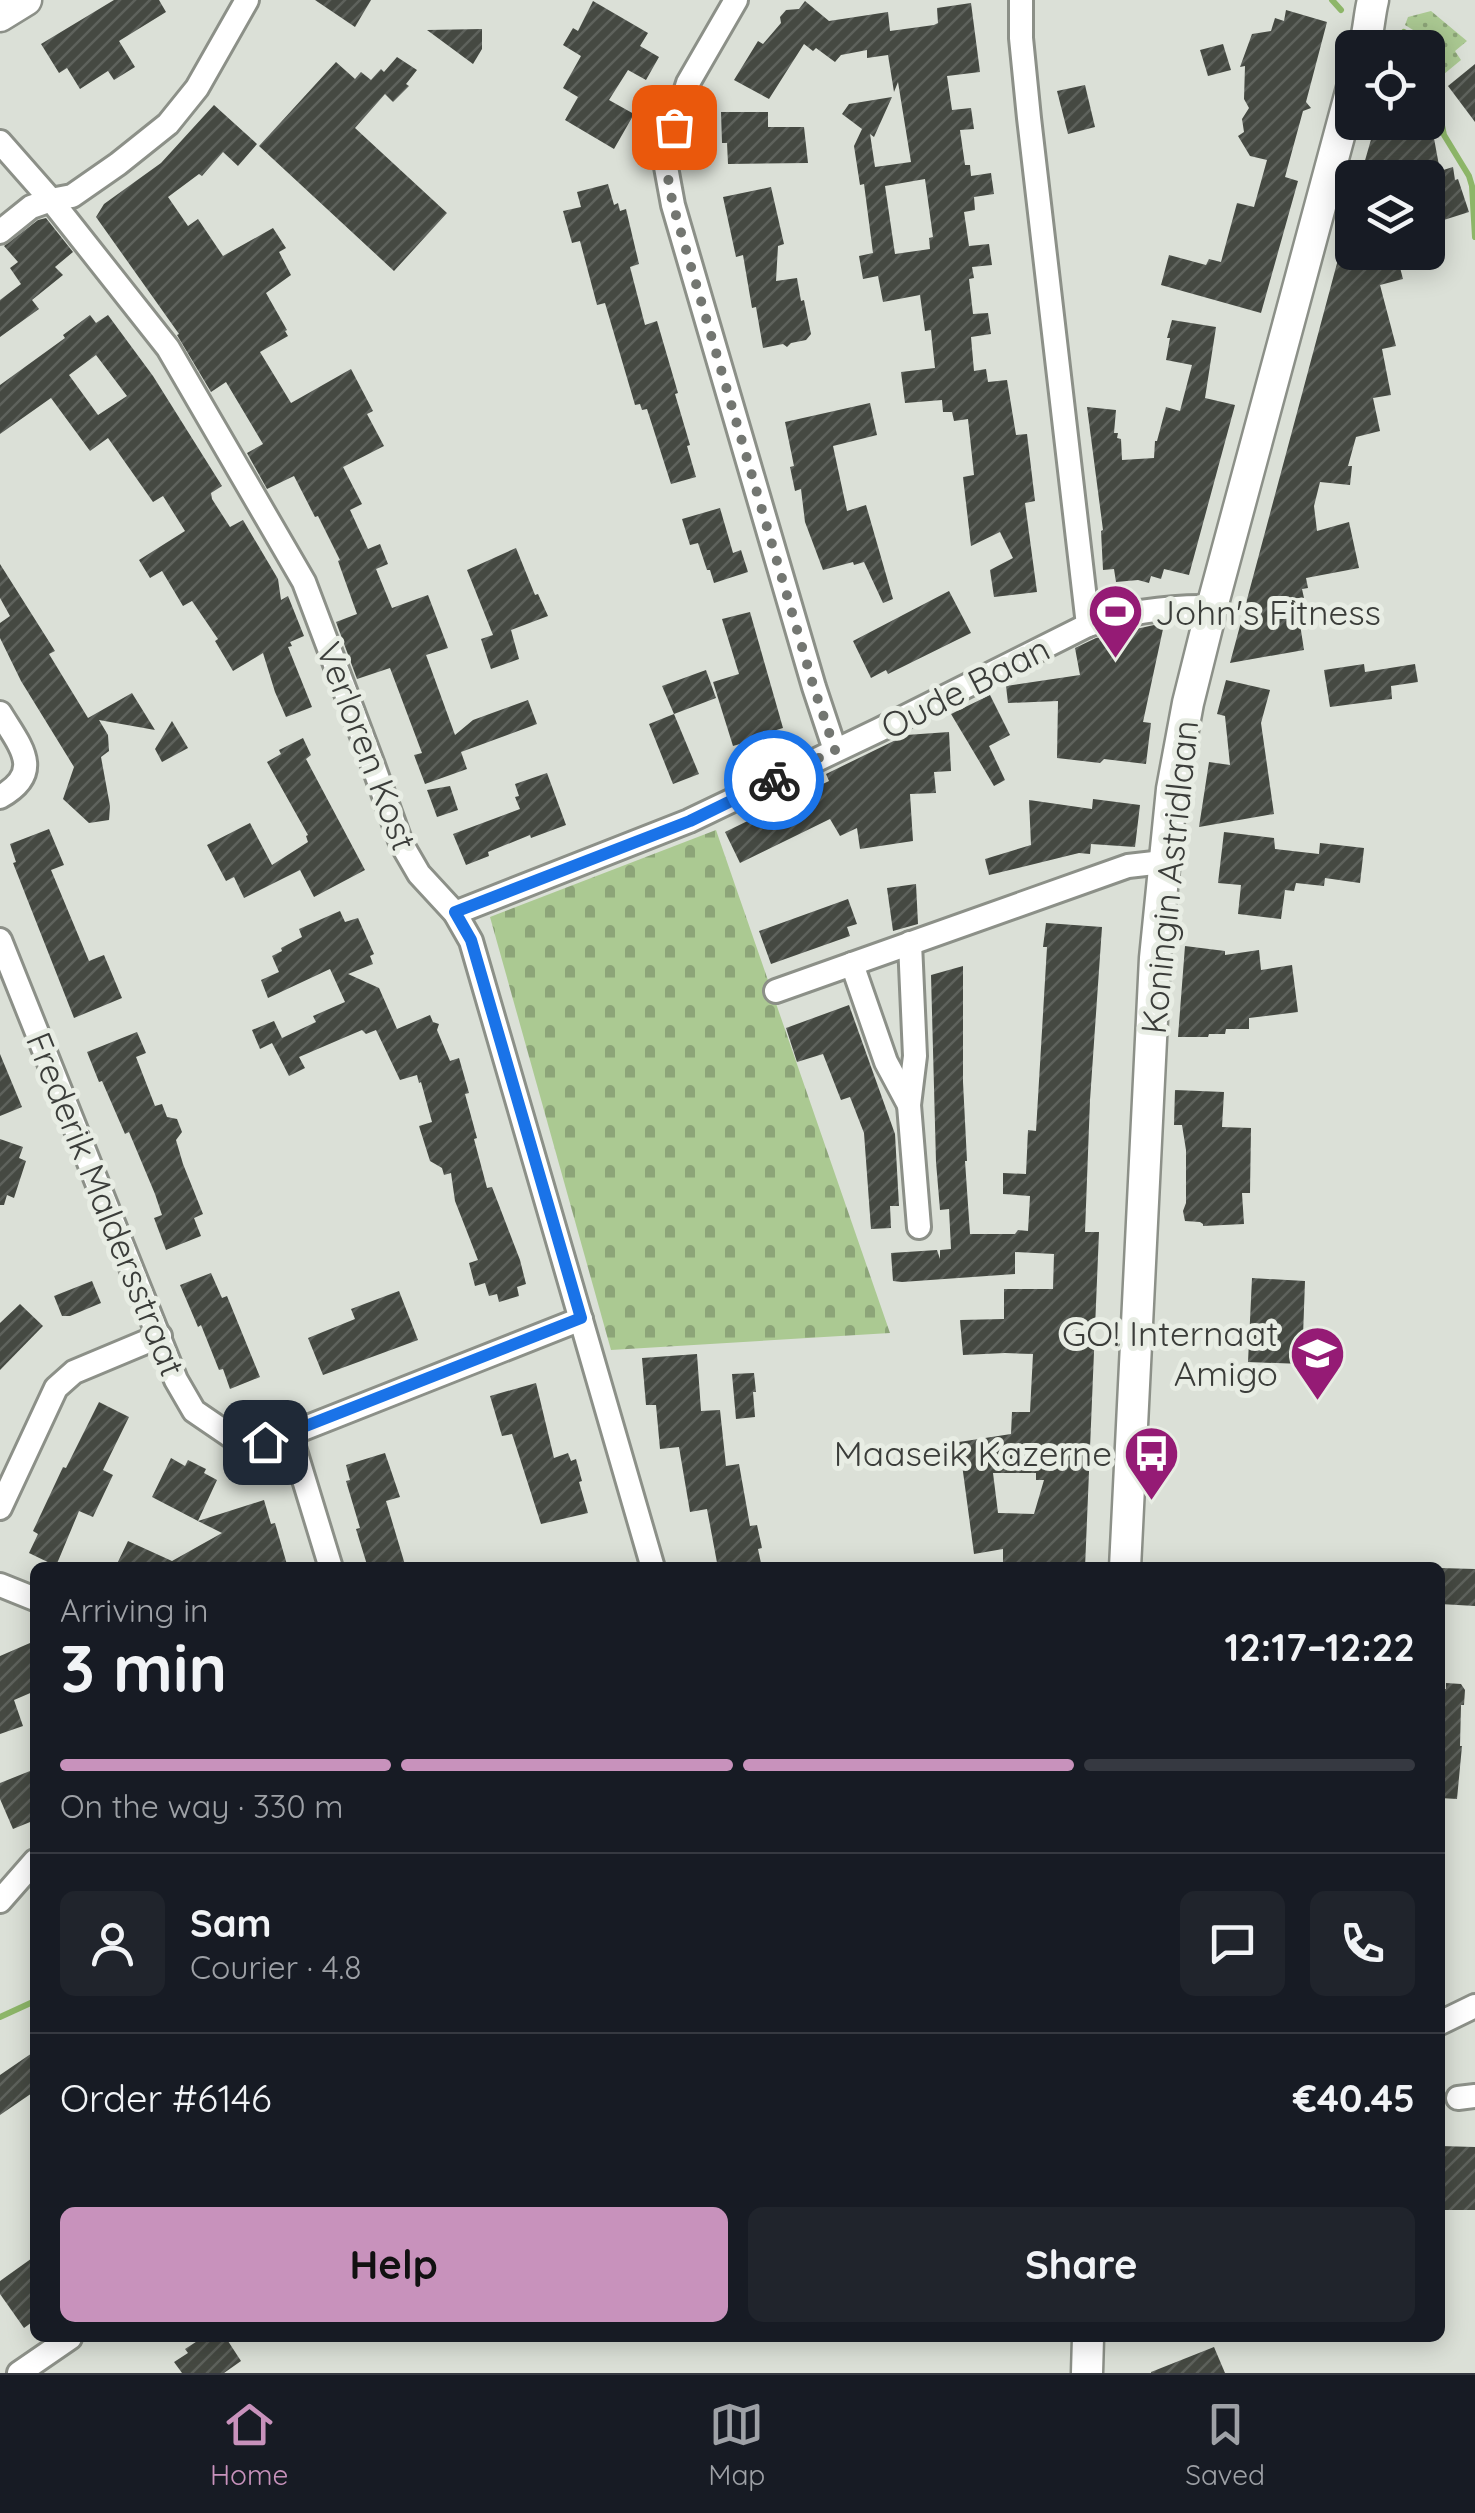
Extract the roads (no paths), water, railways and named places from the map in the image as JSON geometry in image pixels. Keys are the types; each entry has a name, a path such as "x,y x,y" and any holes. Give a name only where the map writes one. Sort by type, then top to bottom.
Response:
{"main road":[{"path":"0,16 26,0"},
{"path":"1369,25 1379,18 1390,0"},
{"name":"Koningin Astridlaan","path":"1126,1562 1155,958 1172,788 1212,606 1338,140"},
{"path":"1087,2373 1088,2342"}],"street":[{"path":"0,232 30,207 72,196 168,124 197,88 247,0"},
{"path":"736,0 688,83 666,167 673,205 835,750"},
{"name":"Oude Baan","path":"1021,0 1029,118 1088,625"},
{"name":"Verloren Kost","path":"0,142 168,348 304,582 400,843 419,874 455,912 471,940 651,1562"},
{"name":"Oude Baan","path":"455,912 690,821 1088,625 1113,616 1212,606"},
{"path":"0,713 25,753 26,767 23,780 0,797"},
{"path":"776,991 1128,866 1163,862"},
{"name":"Frederik Maldersstraat","path":"0,940 176,1380 194,1411 235,1439 265,1442 290,1434 581,1318"},
{"path":"910,943 915,1056 910,1105 919,1226"},
{"path":"852,964 886,1062 910,1105"},
{"path":"0,1508 56,1388 74,1372 160,1336"},
{"path":"290,1434 329,1562"},
{"path":"0,1584 30,1598"},
{"path":"0,1901 30,1867"},
{"path":"1445,2021 1475,2006"},
{"path":"19,2373 64,2342"}],"waterway":[{"path":"1332,0 1341,10"},
{"path":"1445,137 1472,186 1475,237"},
{"path":"0,2017 30,2003"}],"place":[{"name":"John's Fitness","path":"1116,661"},
{"name":"GO! Internaat Amigo","path":"1317,1402"},
{"name":"Maaseik Kazerne","path":"1151,1502"}]}
